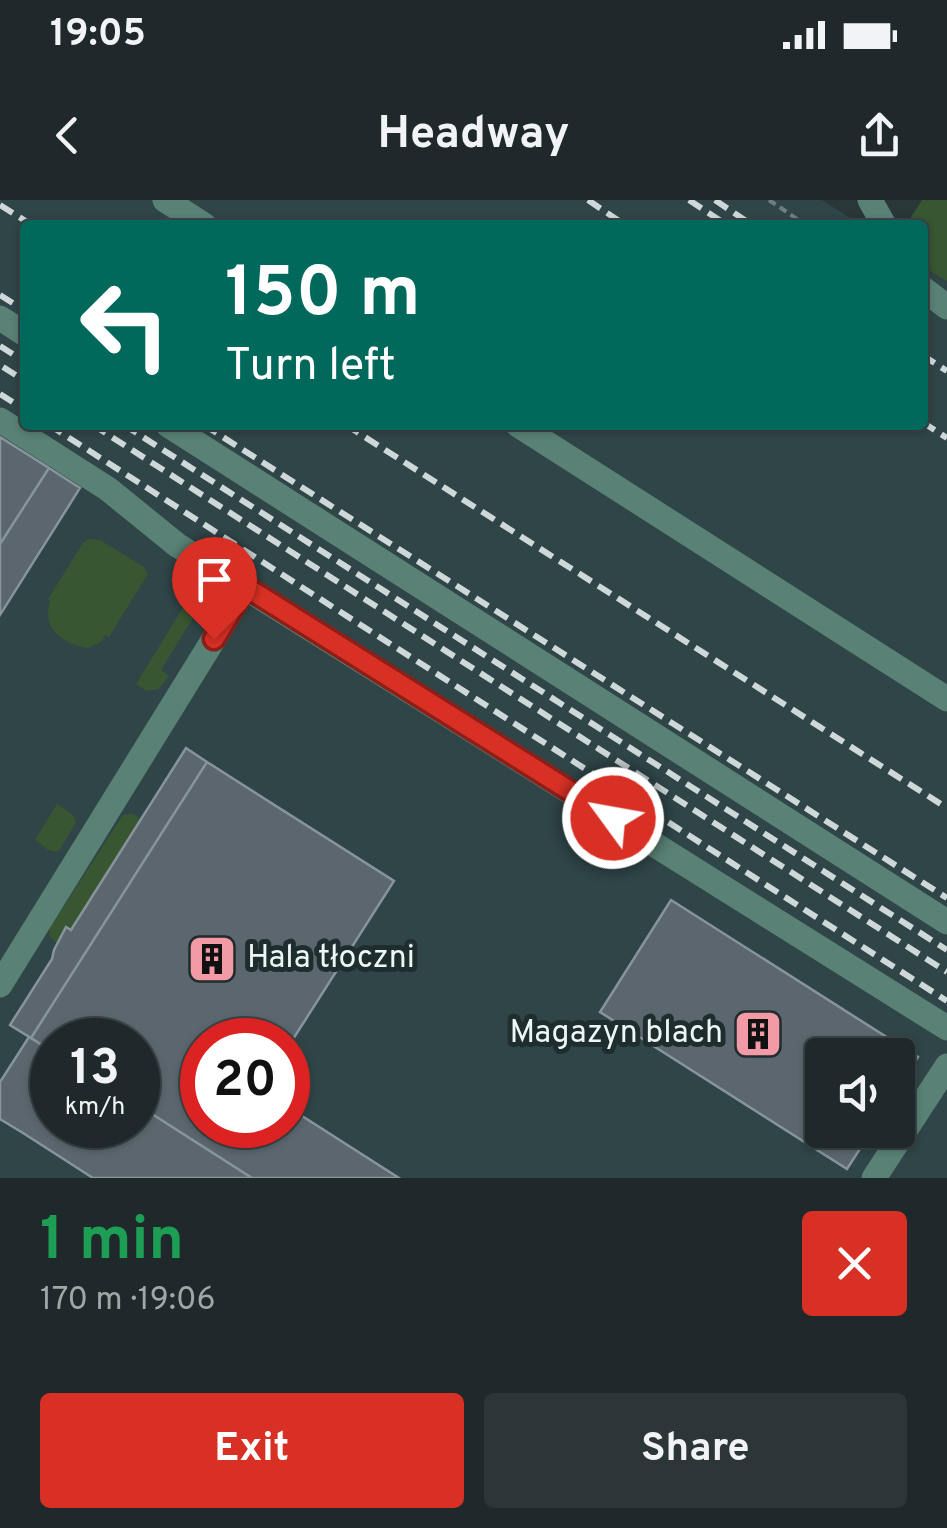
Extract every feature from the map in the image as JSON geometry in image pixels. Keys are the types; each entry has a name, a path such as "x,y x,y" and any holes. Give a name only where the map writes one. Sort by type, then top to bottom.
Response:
{"lane":[{"path":"165,200 196,220"},
{"path":"0,420 108,490 177,545 947,1028"},
{"path":"176,430 947,922"},
{"path":"526,430 947,699"},
{"path":"0,984 246,587"},
{"path":"874,1178 947,1066"}],"path":[{"path":"770,200 799,220"}],"shaded area":[{"path":"0,200 822,200 853,220 20,220 20,430 928,430 928,269 947,282 947,1178 0,1178"}],"green space":[{"path":"922,200 947,200 947,282 928,269 928,220 909,220"},
{"path":"89,539 100,540 144,567 148,574 109,637 105,635 89,648 57,634 49,620 48,599"},
{"path":"203,575 215,588 214,610 211,616 198,610 161,670 169,676 159,689 147,691 136,684"},
{"path":"57,804 72,814 76,822 57,852 35,840"},
{"path":"133,814 141,819 71,930 66,927 57,943 50,937 49,929 123,815"}],"building":[{"path":"0,437 49,468 0,544"},
{"path":"49,468 80,488 0,615 0,544"},
{"path":"186,748 207,762 44,1018 30,1018 30,1037 10,1025 52,959 66,927 71,930"},
{"name":"Hala tłoczni","path":"207,762 394,881 307,1018 180,1018 180,1132 160,1119 160,1018 44,1018"},
{"name":"Magazyn blach","path":"671,900 888,1038 805,1038 805,1142 600,1012"},
{"path":"30,1038 30,1138 0,1119 0,1082"},
{"path":"160,1119 180,1132 180,1148 205,1148 252,1178 93,1178 46,1148 160,1148"},
{"name":"Hala tłoczni","path":"310,1121 399,1178 252,1178 205,1148 310,1148"},
{"name":"Magazyn blach","path":"814,1148 860,1148 847,1169"}],"railway":[{"path":"588,200 618,220"},
{"path":"689,200 719,220"},
{"path":"715,200 745,220"},
{"path":"0,205 24,220"},
{"path":"0,295 20,308"},
{"path":"0,346 20,359"},
{"path":"928,359 947,371"},
{"path":"3,367 20,378"},
{"path":"0,394 20,407"},
{"path":"928,426 947,438"},
{"path":"57,430 947,1001"},
{"path":"101,430 947,972"},
{"path":"132,430 947,950"},
{"path":"212,430 947,898"},
{"path":"354,430 947,808"}],"place":[{"name":"Hala tłoczni","path":"212,959"},
{"name":"Magazyn blach","path":"758,1034"}],"route":[{"path":"214,639 246,587 613,818"}]}
